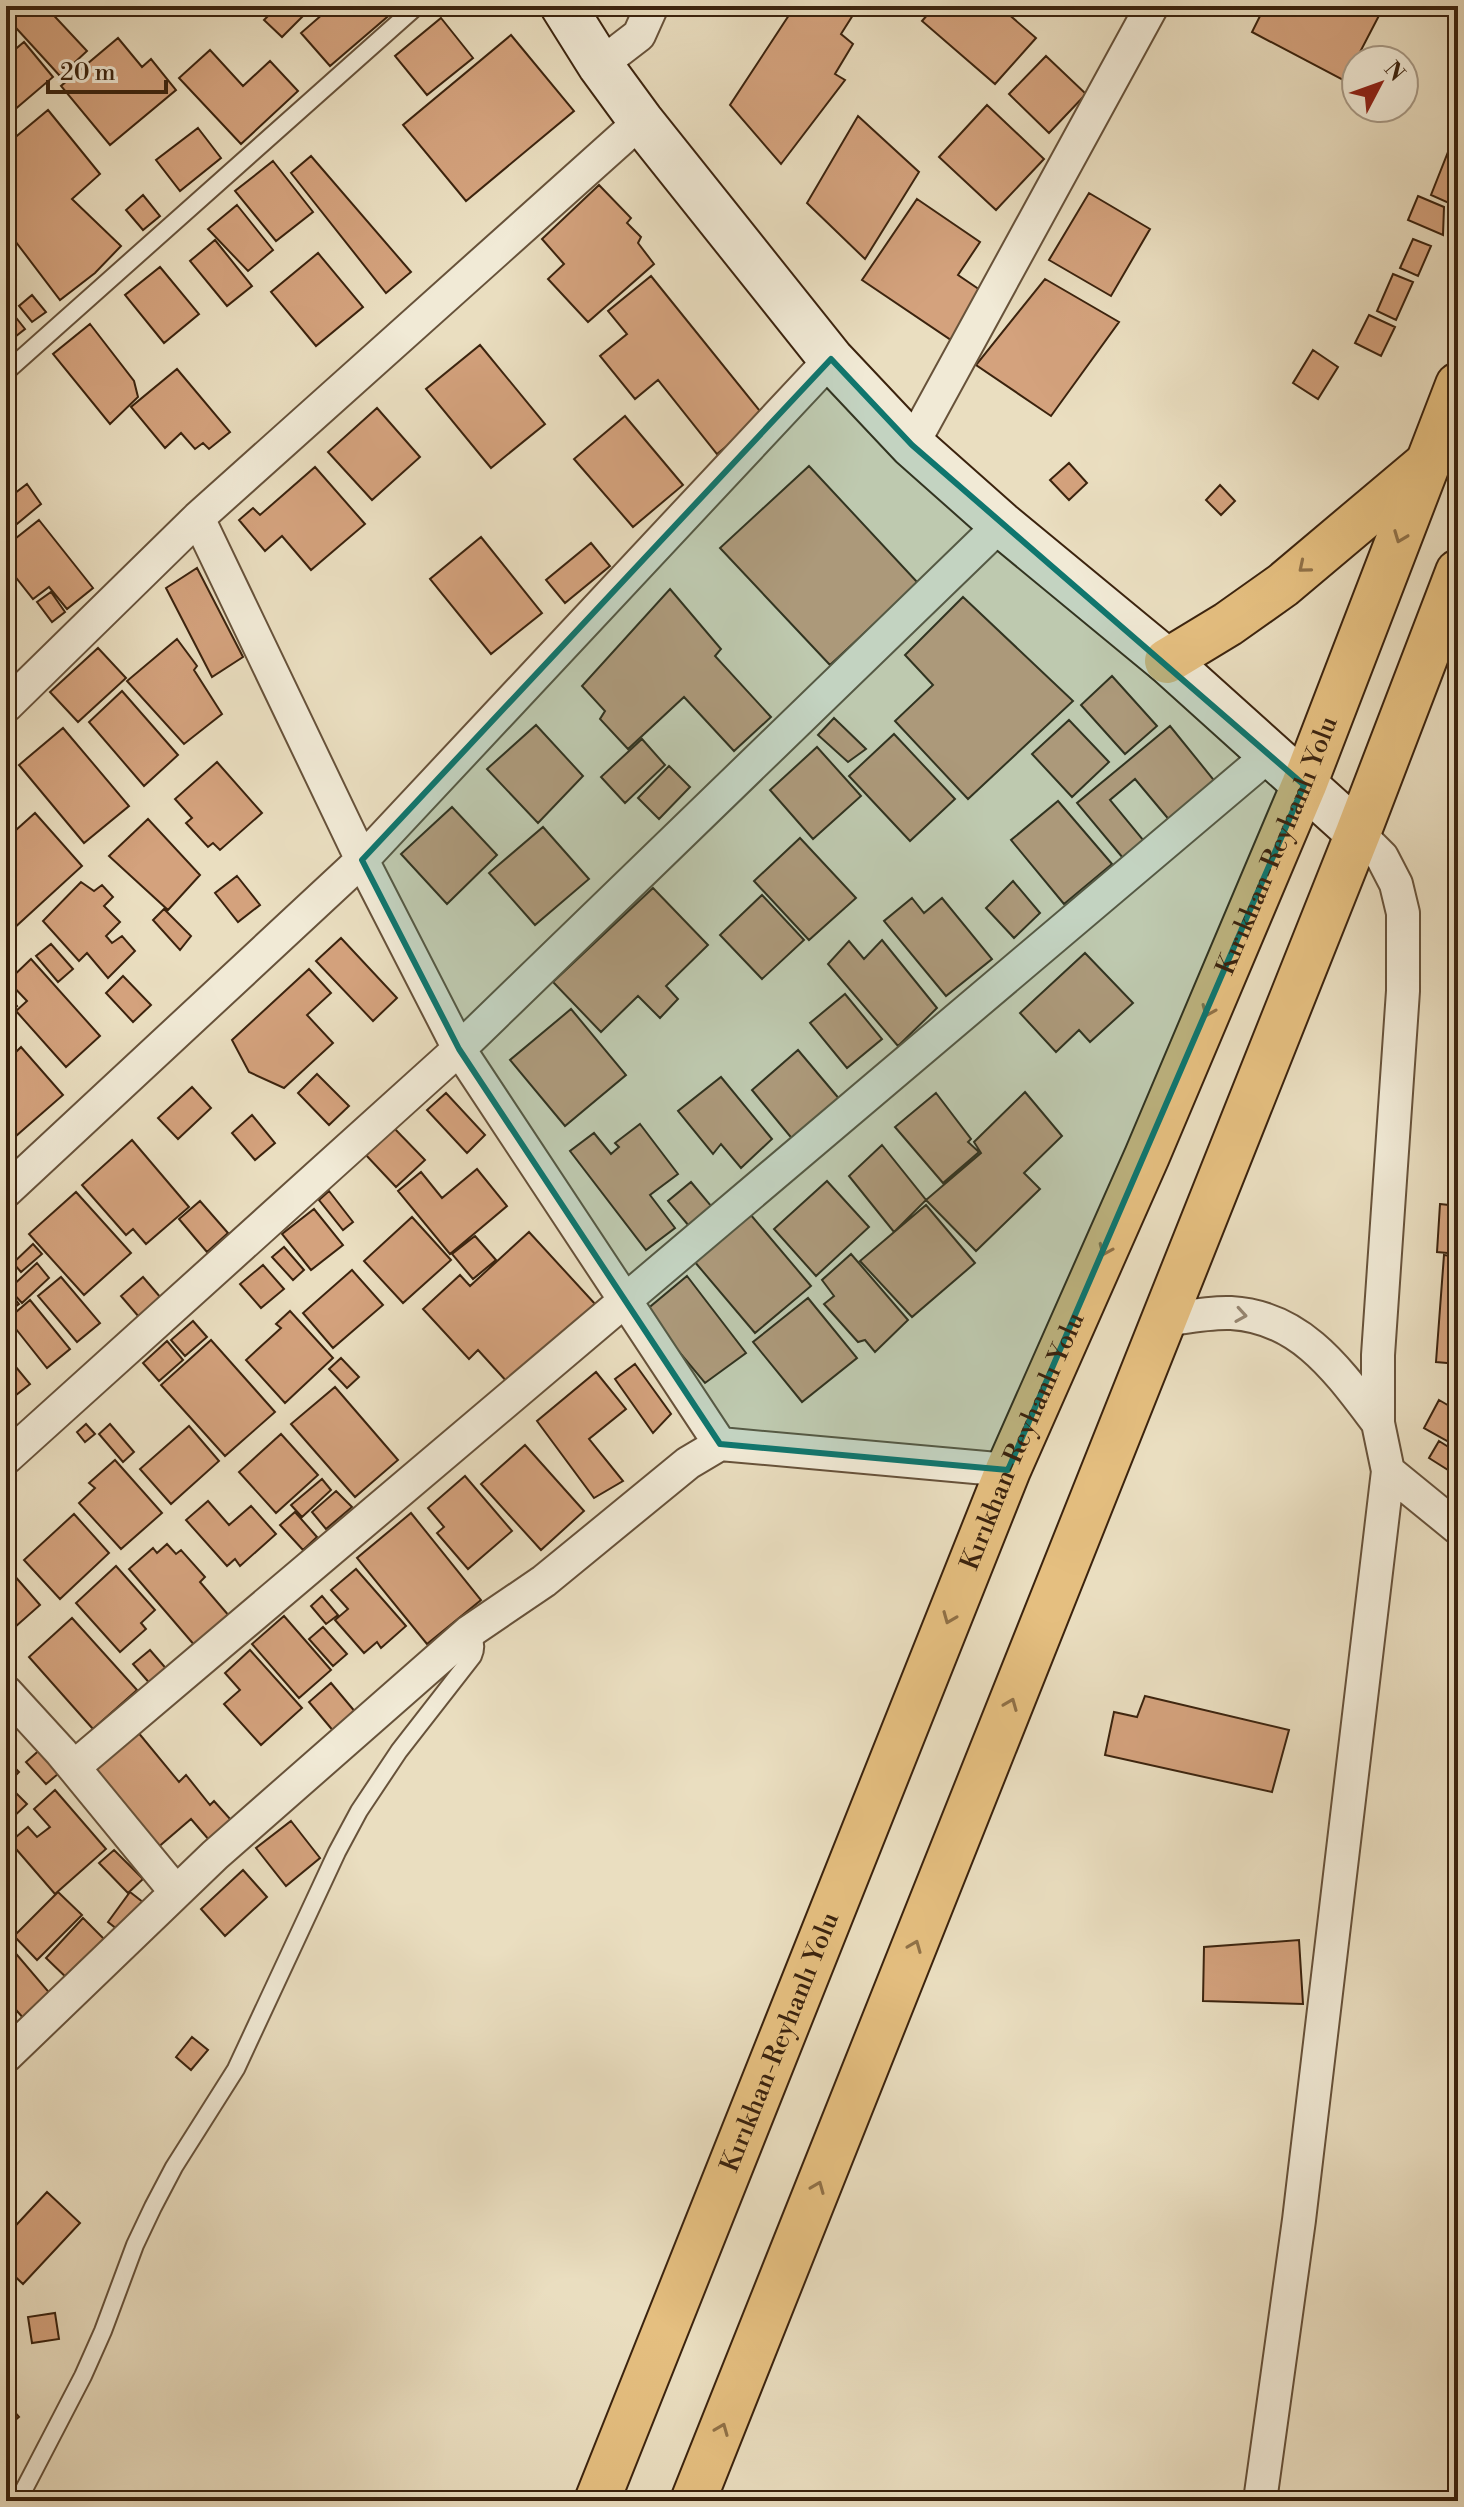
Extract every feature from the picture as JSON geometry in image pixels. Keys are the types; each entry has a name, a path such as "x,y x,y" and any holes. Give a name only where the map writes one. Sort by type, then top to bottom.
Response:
{"highway":[{"name":"Kırıkhan-Reyhanlı Yolu","path":"597,2501 1008,1470 1147,1156 1304,785 1458,385"},
{"path":"1167,661 1228,624 1283,585 1428,463"},
{"path":"693,2501 1358,833 1458,572"}],"main road":[{"path":"563,6 600,65 641,121 831,359 912,445 1001,524 1167,661 1358,833"}],"street":[{"path":"600,65 639,35 652,6"},
{"path":"912,445 1152,6"},
{"path":"6,706 198,518 641,121"},
{"path":"6,1191 362,860 831,359"},
{"path":"198,518 362,860 459,1049 720,1444"},
{"path":"6,1458 459,1049 1001,524"},
{"path":"74,1767 1269,755"},
{"path":"1260,2501 1299,2220 1388,1471 1378,1423 1378,1355 1403,991 1403,913 1396,884 1382,857 1358,833"},
{"path":"1164,1320 1208,1313 1233,1313 1266,1321 1298,1335 1321,1352 1378,1423"},
{"path":"6,2056 215,1855 469,1632 544,1581 688,1463 720,1444 1008,1470"},
{"path":"1388,1471 1458,1528"},
{"path":"6,1692 74,1767 176,1892"}],"lane":[{"path":"6,372 417,6"},
{"path":"18,2501 88,2365 153,2207 252,2040 337,1852 359,1811 399,1751 473,1656 475,1640 469,1632"}],"highlighted area":[{"path":"831,359 912,445 1304,785 1008,1470 720,1444 459,1049 362,860"}],"building":[{"path":"17,6 45,6 87,51 60,76 6,17"},
{"path":"278,6 305,6 309,10 282,37 264,20"},
{"path":"332,6 400,6 330,66 301,33"},
{"path":"795,6 840,6 853,15 841,34 853,44 835,74 845,80 781,164 730,105"},
{"path":"935,6 999,6 1036,38 995,84 922,21"},
{"path":"1265,6 1384,6 1364,44 1340,44 1340,78 1252,32"},
{"path":"441,18 473,58 427,95 395,56"},
{"path":"511,35 574,111 466,201 403,125"},
{"path":"118,38 142,67 151,59 176,90 110,145 61,86"},
{"path":"24,42 53,77 6,117 6,57"},
{"path":"210,50 243,86 270,61 298,91 241,144 179,78"},
{"path":"1046,56 1086,94 1049,133 1009,94"},
{"path":"987,105 1044,159 996,210 939,157"},
{"path":"48,110 100,174 72,199 121,246 95,273 60,300 6,229 6,145"},
{"path":"858,116 919,172 865,259 807,203"},
{"path":"198,128 221,158 180,191 156,160"},
{"path":"1448,152 1458,156 1458,186 1451,204 1431,195"},
{"path":"311,156 411,272 386,293 291,173"},
{"path":"273,161 313,212 276,241 235,191"},
{"path":"599,185 631,218 627,223 641,237 638,243 654,264 588,322 548,279 564,264 542,239"},
{"path":"1089,193 1150,229 1111,296 1049,260"},
{"path":"143,195 160,216 143,230 126,210"},
{"path":"1418,196 1444,207 1443,235 1408,220"},
{"path":"917,199 980,242 958,275 983,292 951,340 862,280"},
{"path":"237,205 273,250 248,271 208,229"},
{"path":"1413,239 1431,246 1418,276 1400,268"},
{"path":"215,240 252,286 227,306 190,261"},
{"path":"318,253 363,307 316,346 271,292"},
{"path":"160,267 199,314 164,343 125,295"},
{"path":"1393,274 1413,282 1396,320 1377,311"},
{"path":"651,276 764,416 717,454 658,380 635,399 600,356 627,334 608,311"},
{"path":"1045,279 1119,322 1051,416 976,365"},
{"path":"32,295 46,312 32,322 19,306"},
{"path":"6,305 25,329 6,344"},
{"path":"1369,315 1395,327 1381,356 1355,343"},
{"path":"90,324 134,381 138,397 110,424 53,354"},
{"path":"480,345 545,424 491,468 426,389"},
{"path":"1313,350 1338,367 1318,399 1293,383"},
{"path":"177,369 230,432 209,449 203,443 195,449 181,433 165,448 131,407"},
{"path":"377,408 420,457 372,500 328,452"},
{"path":"625,416 683,485 633,527 574,459"},
{"path":"1069,463 1087,483 1069,500 1050,480"},
{"path":"809,466 918,583 830,665 720,548"},
{"path":"315,467 365,524 311,570 282,536 265,551 239,520 253,508 260,515"},
{"path":"27,484 41,504 6,533 6,500"},
{"path":"1220,485 1235,501 1221,515 1206,500"},
{"path":"39,520 93,588 67,609 49,587 33,599 6,565 6,546"},
{"path":"481,537 542,613 491,654 430,579"},
{"path":"591,543 610,566 565,603 546,580"},
{"path":"197,568 243,657 212,677 166,588"},
{"path":"670,589 721,649 715,656 771,717 734,751 684,697 628,749 600,719 605,711 582,686"},
{"path":"51,592 65,612 52,622 37,602"},
{"path":"963,597 1073,701 968,799 895,721 933,685 905,655"},
{"path":"177,639 197,666 194,670 222,714 184,744 127,681"},
{"path":"98,648 126,678 78,722 50,692"},
{"path":"1112,676 1157,726 1125,754 1081,705"},
{"path":"122,691 178,755 144,786 89,722"},
{"path":"834,718 866,749 848,762 818,735"},
{"path":"1069,720 1109,762 1072,797 1032,754"},
{"path":"536,725 583,776 538,823 487,769"},
{"path":"1170,726 1217,784 1171,822 1135,779 1110,800 1144,841 1123,858 1077,803"},
{"path":"63,728 129,806 84,843 19,765"},
{"path":"894,734 955,799 910,841 849,776"},
{"path":"642,739 665,765 625,803 601,777"},
{"path":"817,747 861,796 813,839 770,790"},
{"path":"217,762 262,813 220,850 213,843 208,847 186,823 192,818 175,799"},
{"path":"669,766 690,787 659,819 638,798"},
{"path":"1058,801 1112,864 1064,904 1011,840"},
{"path":"452,807 497,855 447,904 401,854"},
{"path":"35,813 82,866 12,930 6,924 6,839"},
{"path":"148,819 200,875 168,910 109,856"},
{"path":"543,827 589,879 535,925 489,873"},
{"path":"800,838 856,898 809,940 754,881"},
{"path":"237,876 260,905 238,922 215,893"},
{"path":"1013,881 1040,913 1014,938 986,908"},
{"path":"81,882 94,891 102,885 113,897 104,906 120,922 106,936 112,943 122,936 135,951 108,978 87,953 79,961 43,921"},
{"path":"653,888 708,945 666,986 678,999 660,1018 638,996 601,1032 553,982"},
{"path":"762,895 804,940 762,979 720,935"},
{"path":"912,898 924,913 942,898 992,959 946,996 884,921"},
{"path":"164,909 191,936 180,950 153,920"},
{"path":"341,938 397,998 373,1021 316,961"},
{"path":"882,940 937,1008 898,1046 828,964 849,941 864,959"},
{"path":"51,944 73,969 58,982 36,956"},
{"path":"1085,953 1133,1003 1090,1042 1079,1030 1056,1052 1020,1013"},
{"path":"31,959 100,1036 66,1067 16,1011 27,1001 8,981"},
{"path":"309,969 331,993 307,1015 333,1043 284,1088 249,1072 232,1040"},
{"path":"123,976 151,1005 133,1022 106,993"},
{"path":"6,993 17,1006 6,1015"},
{"path":"845,994 882,1039 847,1068 810,1023"},
{"path":"571,1009 626,1075 565,1126 510,1060"},
{"path":"6,1043 15,1053 21,1047 63,1095 16,1136 6,1124"},
{"path":"798,1050 841,1101 794,1141 752,1090"},
{"path":"317,1074 349,1106 329,1125 298,1093"},
{"path":"721,1077 772,1139 741,1168 721,1144 713,1154 678,1111"},
{"path":"192,1087 211,1108 178,1139 158,1118"},
{"path":"1025,1092 1062,1136 1024,1173 1040,1189 976,1251 926,1200 981,1153 974,1142"},
{"path":"446,1093 485,1135 467,1153 427,1110"},
{"path":"936,1093 971,1139 968,1142 979,1152 943,1183 895,1127"},
{"path":"252,1115 275,1143 255,1160 232,1133"},
{"path":"640,1124 678,1174 650,1195 675,1228 646,1250 570,1151 594,1133 611,1154 619,1147 615,1143"},
{"path":"393,1127 425,1160 396,1187 365,1154"},
{"path":"1458,1129 1458,1159 1449,1156"},
{"path":"132,1140 189,1207 146,1244 133,1229 126,1235 82,1185"},
{"path":"882,1145 926,1200 894,1232 849,1176"},
{"path":"477,1169 507,1206 450,1254 398,1191 421,1172 442,1198"},
{"path":"827,1181 869,1227 816,1276 774,1229"},
{"path":"691,1182 712,1207 689,1226 668,1201"},
{"path":"329,1191 353,1222 343,1230 319,1200"},
{"path":"76,1192 131,1253 84,1295 29,1234"},
{"path":"200,1201 228,1233 207,1252 179,1219"},
{"path":"1440,1204 1458,1206 1458,1254 1437,1252"},
{"path":"926,1205 975,1263 912,1317 860,1261"},
{"path":"314,1209 343,1245 311,1270 282,1234"},
{"path":"750,1214 811,1286 755,1333 694,1261"},
{"path":"412,1217 451,1260 403,1303 364,1261"},
{"path":"529,1232 596,1305 509,1384 478,1350 469,1359 423,1309 460,1275 470,1286"},
{"path":"475,1236 496,1260 473,1279 452,1254"},
{"path":"33,1244 42,1254 21,1272 13,1263"},
{"path":"284,1247 304,1270 293,1280 272,1257"},
{"path":"851,1254 908,1320 875,1352 865,1340 858,1342 824,1304 834,1296 822,1280"},
{"path":"1444,1255 1458,1257 1458,1364 1436,1362"},
{"path":"37,1263 49,1278 22,1303 9,1289"},
{"path":"263,1265 284,1289 261,1308 240,1284"},
{"path":"352,1270 383,1305 333,1348 303,1313"},
{"path":"687,1276 746,1353 705,1383 645,1311"},
{"path":"61,1277 100,1323 77,1342 38,1296"},
{"path":"143,1277 161,1298 139,1317 121,1296"},
{"path":"6,1288 19,1304 7,1313 6,1312"},
{"path":"808,1298 857,1358 802,1402 753,1342"},
{"path":"30,1300 70,1349 47,1368 8,1319"},
{"path":"290,1311 333,1358 285,1403 246,1360 281,1328 276,1324"},
{"path":"193,1321 207,1337 185,1356 171,1340"},
{"path":"211,1340 275,1412 225,1456 161,1385"},
{"path":"167,1341 183,1360 159,1381 143,1363"},
{"path":"6,1355 30,1384 6,1403"},
{"path":"341,1358 359,1377 347,1388 329,1369"},
{"path":"635,1364 671,1414 653,1433 615,1379"},
{"path":"596,1372 626,1409 589,1439 623,1481 594,1498 537,1421"},
{"path":"335,1387 398,1460 355,1497 291,1424"},
{"path":"1439,1400 1458,1411 1458,1447 1424,1428"},
{"path":"86,1424 95,1434 85,1442 77,1432"},
{"path":"110,1424 134,1452 123,1462 99,1434"},
{"path":"189,1426 219,1461 171,1504 140,1469"},
{"path":"281,1434 318,1475 276,1513 239,1472"},
{"path":"1439,1441 1458,1453 1456,1475 1429,1458"},
{"path":"525,1445 584,1511 541,1550 481,1484"},
{"path":"115,1460 162,1513 121,1549 79,1503 95,1488 89,1483"},
{"path":"465,1476 512,1531 468,1569 437,1533 444,1527 428,1508"},
{"path":"322,1479 331,1490 302,1517 291,1505"},
{"path":"336,1491 352,1507 326,1529 312,1512"},
{"path":"208,1501 229,1525 251,1506 276,1534 240,1566 235,1559 227,1566 186,1520"},
{"path":"295,1512 317,1537 303,1550 280,1525"},
{"path":"411,1513 481,1600 427,1644 357,1558"},
{"path":"74,1514 109,1553 60,1599 24,1560"},
{"path":"167,1544 176,1554 181,1550 205,1577 200,1582 230,1617 196,1647 129,1569 153,1548 157,1553"},
{"path":"6,1566 40,1605 6,1635"},
{"path":"116,1566 155,1610 141,1623 146,1629 120,1652 76,1603"},
{"path":"356,1569 406,1626 381,1648 377,1642 364,1653 335,1620 348,1609 331,1590"},
{"path":"322,1596 338,1615 326,1624 311,1606"},
{"path":"284,1616 331,1670 299,1698 252,1644"},
{"path":"72,1618 137,1690 93,1729 29,1657"},
{"path":"323,1627 347,1654 333,1666 309,1639"},
{"path":"150,1650 169,1672 152,1686 133,1664"},
{"path":"250,1650 302,1708 261,1745 224,1704 240,1690 225,1673"},
{"path":"331,1683 362,1720 340,1739 309,1702"},
{"path":"1145,1696 1289,1730 1272,1792 1105,1755 1114,1712 1137,1717"},
{"path":"137,1731 179,1782 186,1775 210,1805 214,1801 239,1829 216,1848 191,1819 156,1849 90,1770"},
{"path":"44,1746 64,1769 46,1784 26,1762"},
{"path":"6,1759 19,1772 6,1785"},
{"path":"11,1788 27,1804 6,1824 6,1793"},
{"path":"55,1790 106,1849 55,1894 10,1842 28,1827 37,1837 50,1827 34,1809"},
{"path":"291,1821 320,1858 286,1886 256,1848"},
{"path":"114,1850 143,1879 128,1893 99,1863"},
{"path":"243,1870 267,1897 225,1936 201,1909"},
{"path":"58,1892 82,1915 37,1960 14,1936"},
{"path":"130,1892 144,1903 122,1933 108,1922"},
{"path":"83,1918 108,1943 71,1982 46,1958"},
{"path":"1299,1940 1303,2004 1203,2001 1204,1947"},
{"path":"6,1942 53,1997 25,2020 17,2011 6,2020"},
{"path":"192,2037 208,2050 191,2070 176,2057"},
{"path":"47,2192 80,2223 23,2284 6,2268 6,2236"},
{"path":"55,2313 59,2339 32,2343 28,2317"},
{"path":"6,2402 19,2417 6,2428"}]}
